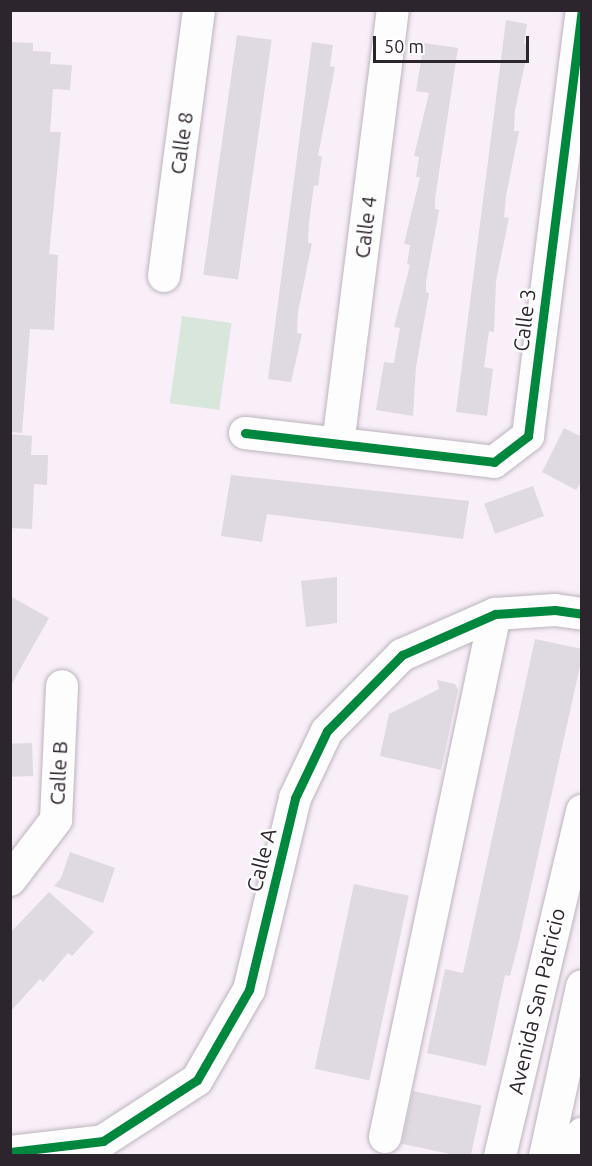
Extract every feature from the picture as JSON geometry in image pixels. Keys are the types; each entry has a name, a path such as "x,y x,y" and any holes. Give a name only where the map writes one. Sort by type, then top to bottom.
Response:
{"main road":[{"path":"545,1155 582,986"},
{"path":"577,1155 582,1134"}],"street":[{"name":"Calle 8","path":"164,276 199,10"},
{"name":"Calle 4","path":"338,444 393,10"},
{"name":"Calle 3","path":"245,433 494,462 528,436 582,11"},
{"name":"Calle A","path":"10,1152 103,1142 197,1080 249,990 295,798 327,731 402,655 495,614 555,610 582,614"},
{"path":"386,1137 495,614"},
{"name":"Calle B","path":"10,880 56,820 62,686"},
{"name":"Avenida San Patricio","path":"500,1155 582,811"}],"shaded area":[{"path":"182,316 232,323 219,410 170,403"}],"building":[{"path":"506,20 527,24 524,44 529,45 515,110 514,131 519,131 506,196 504,217 509,218 496,281 494,332 489,331 484,367 493,369 487,416 456,412"},
{"path":"237,35 272,40 238,280 203,275"},
{"path":"10,42 33,43 33,51 51,52 50,64 72,65 70,90 53,89 50,132 61,132 49,254 58,255 54,330 30,329 22,433 10,432"},
{"path":"312,42 333,45 330,66 335,67 318,156 322,156 318,186 314,185 309,222 308,243 312,243 298,312 297,333 302,334 291,382 268,379"},
{"path":"424,43 458,48 435,199 435,209 439,210 426,282 426,292 429,293 416,367 413,416 376,410 384,362 394,363 400,328 394,327 410,265 407,264 410,245 404,244 420,177 416,177 419,157 414,156 429,93 416,91"},
{"path":"564,428 582,437 582,480 576,490 542,472"},
{"path":"10,434 32,436 31,455 48,455 47,485 34,484 32,529 10,528"},
{"path":"231,475 469,501 463,539 267,514 262,542 221,536"},
{"path":"533,486 544,516 495,534 484,504"},
{"path":"337,577 337,623 306,627 301,581"},
{"path":"10,596 49,618 10,687"},
{"path":"535,639 582,649 582,657 519,941 510,976 505,975 486,1066 427,1053 445,969 463,973"},
{"path":"437,680 455,684 458,690 441,770 380,756 389,714 439,689"},
{"path":"32,743 33,776 11,777 10,744"},
{"path":"70,852 115,868 103,903 54,886 61,878"},
{"path":"354,884 409,896 369,1081 315,1069"},
{"path":"49,892 94,932 72,956 68,953 43,982 40,979 10,1012 10,933"},
{"path":"413,1091 481,1106 471,1156 459,1156 402,1144"}],"cycle path":[{"path":"245,433 494,462 528,436 582,11"},
{"path":"10,1152 103,1141 197,1080 249,990 295,798 327,731 402,655 495,614 555,610 582,614"}]}
